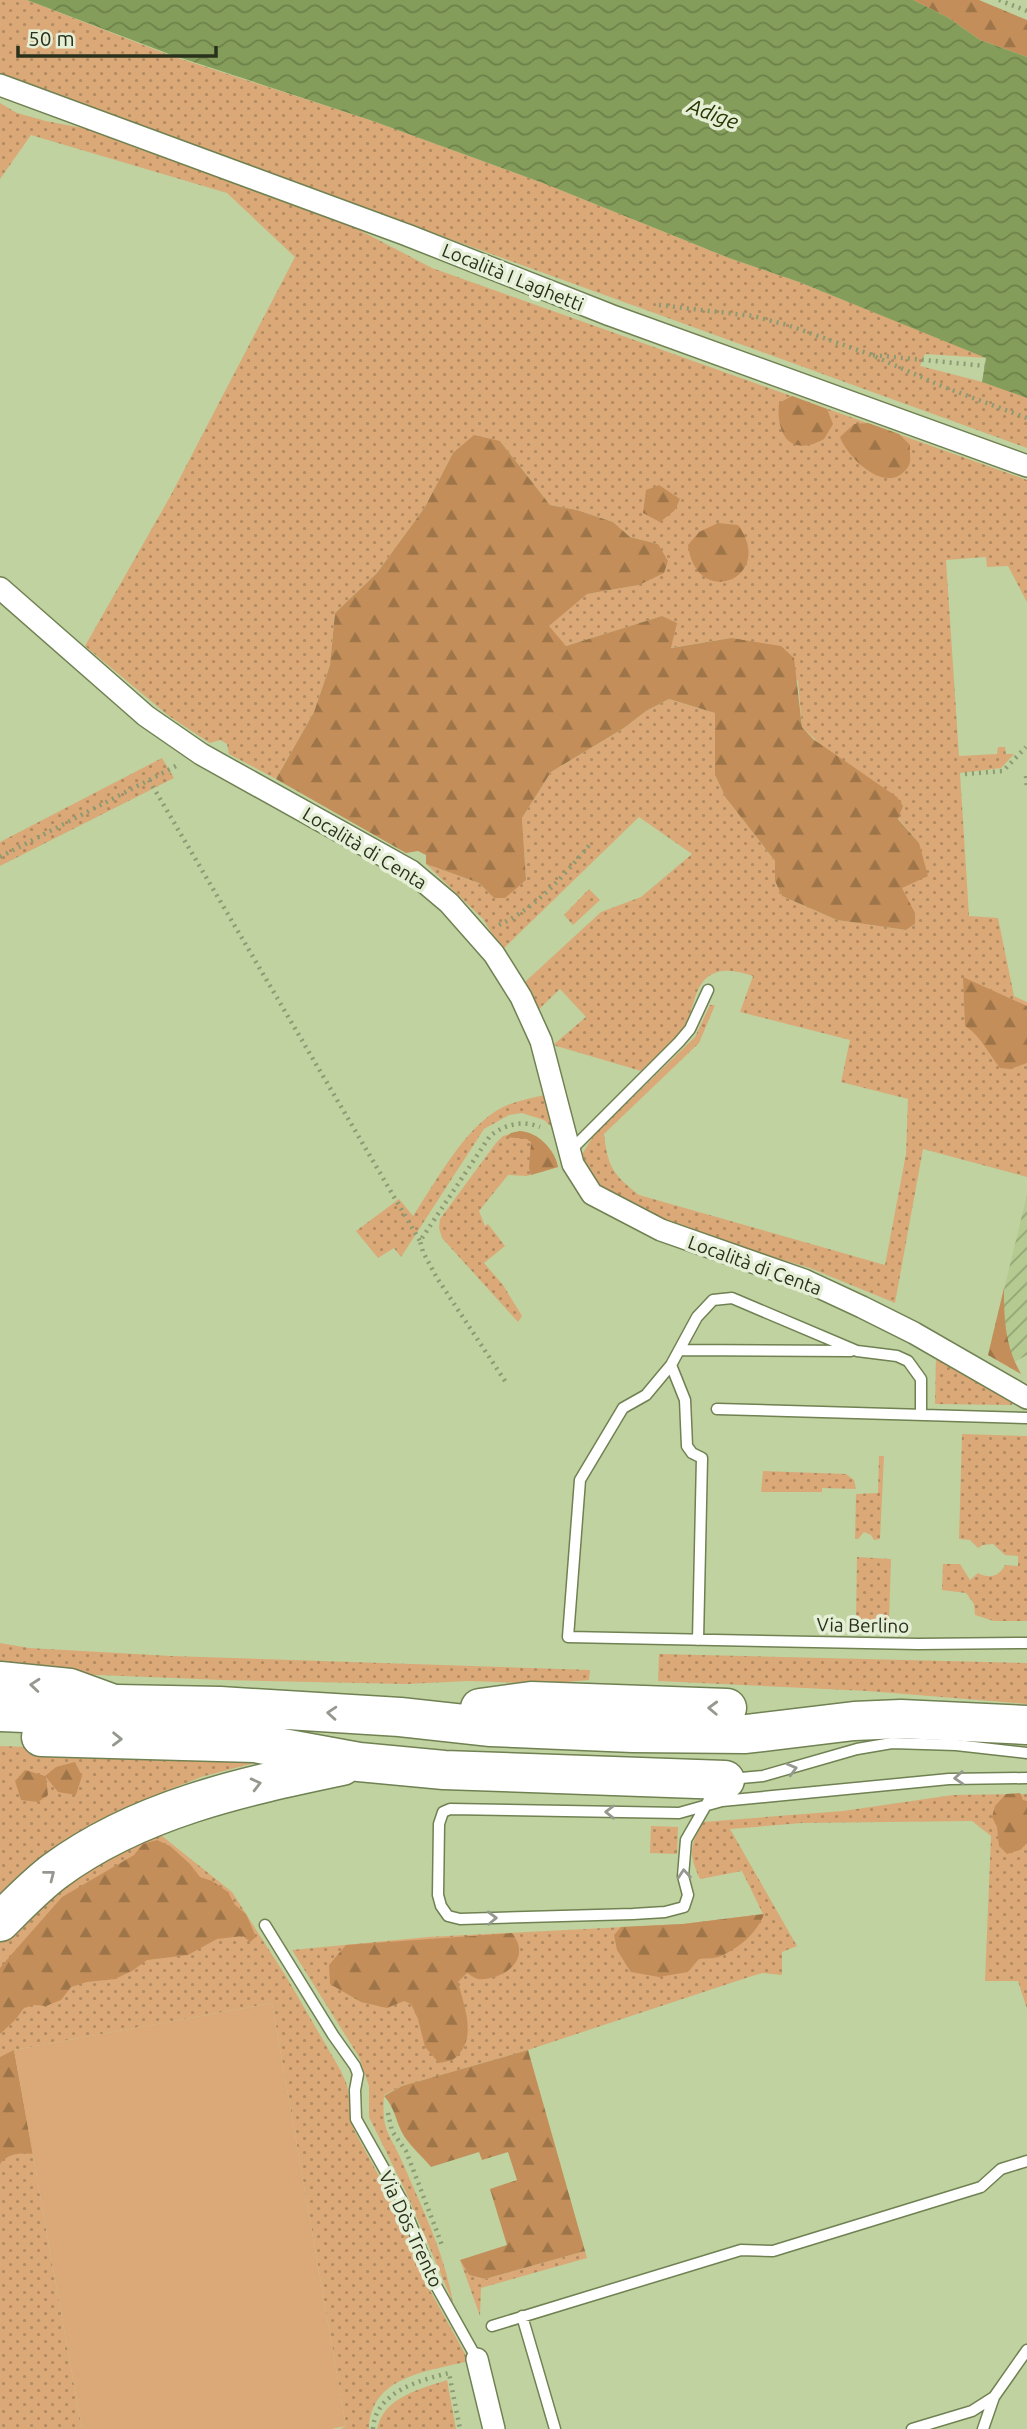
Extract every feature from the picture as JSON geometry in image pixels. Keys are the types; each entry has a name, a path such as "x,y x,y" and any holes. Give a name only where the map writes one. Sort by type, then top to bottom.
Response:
{"highway":[{"path":"0,1681 70,1688 117,1704"},
{"path":"0,1712 73,1715 117,1704 220,1706 400,1717 531,1701 738,1709 854,1721 901,1718 1027,1725"},
{"path":"400,1717 472,1749 745,1758 854,1721"},
{"path":"0,1736 256,1742 359,1762 715,1793"},
{"path":"0,1922 56,1870 98,1844 142,1822 201,1799 359,1762"}],"street":[{"name":"Località I Laghetti","path":"0,85 407,235 610,315 1027,466"},
{"name":"Località di Centa","path":"0,588 146,716 201,754 411,871 449,903 510,976 541,1041 569,1152 588,1190 629,1215 673,1234 804,1280 914,1333 1027,1398"},
{"name":"Via Dòs Trento","path":"477,2359 494,2429"}],"lane":[{"path":"569,1152 679,1042 690,1029 708,990"},
{"path":"698,1640 702,1458 692,1453 687,1446 685,1399 671,1365 679,1350 705,1306 723,1297 732,1298 858,1352"},
{"path":"679,1350 858,1352 897,1356 908,1361 921,1379 921,1414"},
{"name":"Via Berlino","path":"671,1365 646,1395 623,1408 580,1480 569,1637 1027,1643"},
{"path":"717,1409 1027,1418"},
{"path":"715,1793 686,1840 683,1876 688,1895 684,1907 633,1914 460,1919 447,1916 441,1906 439,1824 443,1812 450,1809 679,1814 715,1793 857,1749 892,1743 956,1745 1027,1753"},
{"path":"715,1793 722,1801 950,1779 1027,1778"},
{"name":"Via Dòs Trento","path":"265,1925 355,2066 358,2074 355,2090 356,2119 401,2199 434,2282 477,2359"},
{"path":"492,2326 741,2250 774,2251 981,2187 1001,2169 1027,2161"},
{"path":"522,2316 555,2429"},
{"path":"983,2429 994,2397 1027,2350"},
{"path":"912,2429 972,2411 994,2397"}],"path":[{"path":"999,0 1027,11"},
{"path":"610,315 626,309 658,305 753,316 869,354 944,387 1027,418"},
{"path":"869,354 986,366"},
{"path":"965,774 1003,771 1026,747"},
{"path":"0,857 201,754"},
{"path":"1026,776 1027,789"},
{"path":"149,780 420,1241 433,1271 505,1381"},
{"path":"475,934 520,915 537,903 592,842"},
{"path":"420,1241 490,1136 499,1129 520,1123 536,1125 548,1132 569,1152"},
{"path":"388,2113 392,2131 412,2164 442,2245"},
{"path":"373,2429 378,2412 398,2391 414,2381 449,2373 460,2429"}],"shaded area":[{"path":"0,0 27,0 169,55 370,120 543,183 987,358 925,354 920,366 1027,397 1027,448 0,76"},
{"path":"0,103 17,113 46,121 109,133 342,221 432,268 1027,480 1027,602 1008,566 987,567 986,557 946,560 959,756 997,754 998,747 1005,747 1006,754 1014,754 1001,768 960,773 969,916 998,918 1014,996 1027,1002 1027,1177 923,1149 895,1303 810,1268 675,1228 597,1186 581,1156 594,1135 695,1037 710,1005 715,1005 699,1043 604,1134 613,1169 639,1195 885,1265 906,1154 908,1099 841,1082 850,1040 740,1012 753,976 737,971 721,971 707,977 697,992 682,1029 641,1071 553,1045 586,1017 560,989 536,1012 523,984 601,912 641,897 692,854 639,817 502,950 483,919 426,864 479,883 494,898 526,880 522,818 551,772 669,699 715,713 715,775 726,798 775,861 775,881 782,896 837,920 906,930 915,924 901,888 919,843 898,818 802,727 798,681 731,638 670,648 662,616 566,646 548,626 586,594 639,585 658,544 630,537 613,522 577,510 550,505 500,441 453,453 425,507 377,573 335,613 330,665 314,712 276,779 229,754 227,744 220,740 210,743 169,716 85,646 171,495 295,257 227,193 31,135 0,179"},
{"path":"162,758 174,778 0,866 0,842"},
{"path":"589,889 600,900 573,925 564,915"},
{"path":"545,1095 553,1128 544,1120 522,1113 509,1115 484,1129 401,1257 394,1248 378,1258 356,1231 399,1199 413,1216 452,1156 476,1127 503,1107"},
{"path":"520,1131 539,1138 553,1154 558,1167 527,1176 508,1175 479,1211 485,1226 488,1224 505,1246 484,1263 503,1285 522,1316 518,1322 442,1238 439,1228 440,1219 496,1143 503,1136"},
{"path":"1027,1195 1027,1355 1014,1362 1021,1374 988,1355"},
{"path":"936,1358 1013,1401 1012,1405 935,1404"},
{"path":"962,1434 1027,1436 1027,1621 994,1621 975,1615 974,1604 966,1593 942,1590 943,1564 960,1564 970,1580 978,1573 986,1576 997,1574 1005,1565 1018,1566 1018,1556 1005,1555 993,1544 978,1548 970,1540 959,1539"},
{"path":"879,1456 884,1456 880,1539 874,1540 864,1532 855,1539 856,1494 878,1493"},
{"path":"763,1471 846,1474 854,1480 856,1489 761,1492"},
{"path":"857,1557 891,1559 889,1622 856,1622"},
{"path":"0,1643 29,1648 171,1656 590,1670 589,1680 546,1684 222,1680 0,1671"},
{"path":"659,1654 1027,1663 1027,1704 868,1691 658,1681"},
{"path":"0,1746 267,1755 266,1760 201,1777 147,1799 108,1820 0,1908"},
{"path":"1027,1794 1027,2009 1018,1981 985,1981 991,1836 972,1821 802,1823 730,1829 797,1946 782,1952 782,1975 762,1973 528,2050 402,2086 384,2095 384,2118 388,2133 433,2233 453,2303 406,2192 369,2117 369,2086 359,2057 292,1950 428,1937 683,1924 763,1914 742,1871 700,1879 692,1850 703,1822 843,1811 953,1795"},
{"path":"651,1826 678,1827 677,1854 650,1853"},
{"path":"157,1832 232,1892 287,1978 341,2071 347,2085 354,2130 399,2213 427,2285 469,2361 420,2373 391,2387 379,2397 372,2411 369,2429 340,2429 346,2426 272,2003 14,2050 82,2429 0,2429 0,1943 30,1910 55,1888"},
{"path":"272,2003 346,2426 331,2429 82,2429 14,2050"},
{"path":"585,2251 587,2258 481,2288 480,2316 460,2260 469,2275 485,2279"},
{"path":"447,2380 456,2429 377,2429 387,2409 395,2402 415,2391"}],"green space":[{"path":"913,0 979,0 1027,20 1027,57 980,40 947,17"},
{"path":"792,396 827,409 833,424 824,439 802,446 788,440 780,424 779,403"},
{"path":"868,423 899,434 910,445 909,465 900,475 890,478 870,472 844,446 840,437 854,424"},
{"path":"474,435 500,441 550,505 577,510 613,522 630,537 658,544 668,561 664,573 639,585 587,594 549,626 566,646 662,616 677,623 671,648 731,638 781,646 794,658 802,727 813,739 897,797 903,806 898,819 919,843 928,876 902,888 915,913 915,924 906,930 837,920 782,896 775,881 775,861 726,798 715,775 715,713 669,699 551,772 522,818 526,880 505,898 494,898 479,883 426,864 426,855 418,851 406,853 276,779 314,712 330,665 335,613 377,573 425,507 453,453"},
{"path":"659,485 680,499 675,510 660,522 643,513 646,490"},
{"path":"718,523 738,525 747,544 748,560 741,572 731,580 718,582 705,577 694,565 688,545 699,532"},
{"path":"963,977 1027,1006 1027,1063 1010,1069 1000,1068 980,1040 965,1026"},
{"path":"520,1131 527,1132 545,1143 558,1167 531,1175 531,1142 527,1139 506,1137"},
{"path":"1004,1288 1006,1332 1021,1374 988,1355"},
{"path":"75,1762 82,1776 76,1795 58,1792 46,1777 48,1795 38,1802 21,1800 15,1781 25,1770 45,1776 56,1767"},
{"path":"1020,1793 1023,1800 1027,1801 1027,1843 1020,1850 1007,1854 999,1846 997,1827 992,1817 995,1806 1006,1794"},
{"path":"157,1840 170,1846 200,1877 212,1881 228,1892 235,1905 246,1914 256,1937 250,1942 243,1936 217,1939 188,1955 147,1960 115,1979 71,1987 61,2000 46,2006 24,2008 0,2034 0,1968 4,1963 62,1897 134,1855 143,1844"},
{"path":"764,1914 752,1934 734,1949 719,1957 699,1959 688,1972 659,1977 631,1972 617,1950 614,1935 621,1927 683,1924"},
{"path":"512,1933 519,1947 514,1965 503,1974 484,1979 477,1979 467,1973 458,1982 468,2032 462,2050 448,2061 439,2063 425,2047 411,2004 404,2001 387,2008 361,2002 330,1984 329,1965 346,1945"},
{"path":"14,2050 33,2154 11,2156 0,2164 0,2057"},
{"path":"528,2050 585,2251 485,2279 469,2275 460,2260 507,2245 490,2189 517,2180 508,2152 482,2160 479,2152 431,2167 404,2136 384,2096 402,2086"}],"water":[{"name":"Adige","path":"27,0 913,0 947,17 980,40 1027,57 1027,398 982,382 986,358 799,282 729,258 543,183 370,120 169,54"}]}
